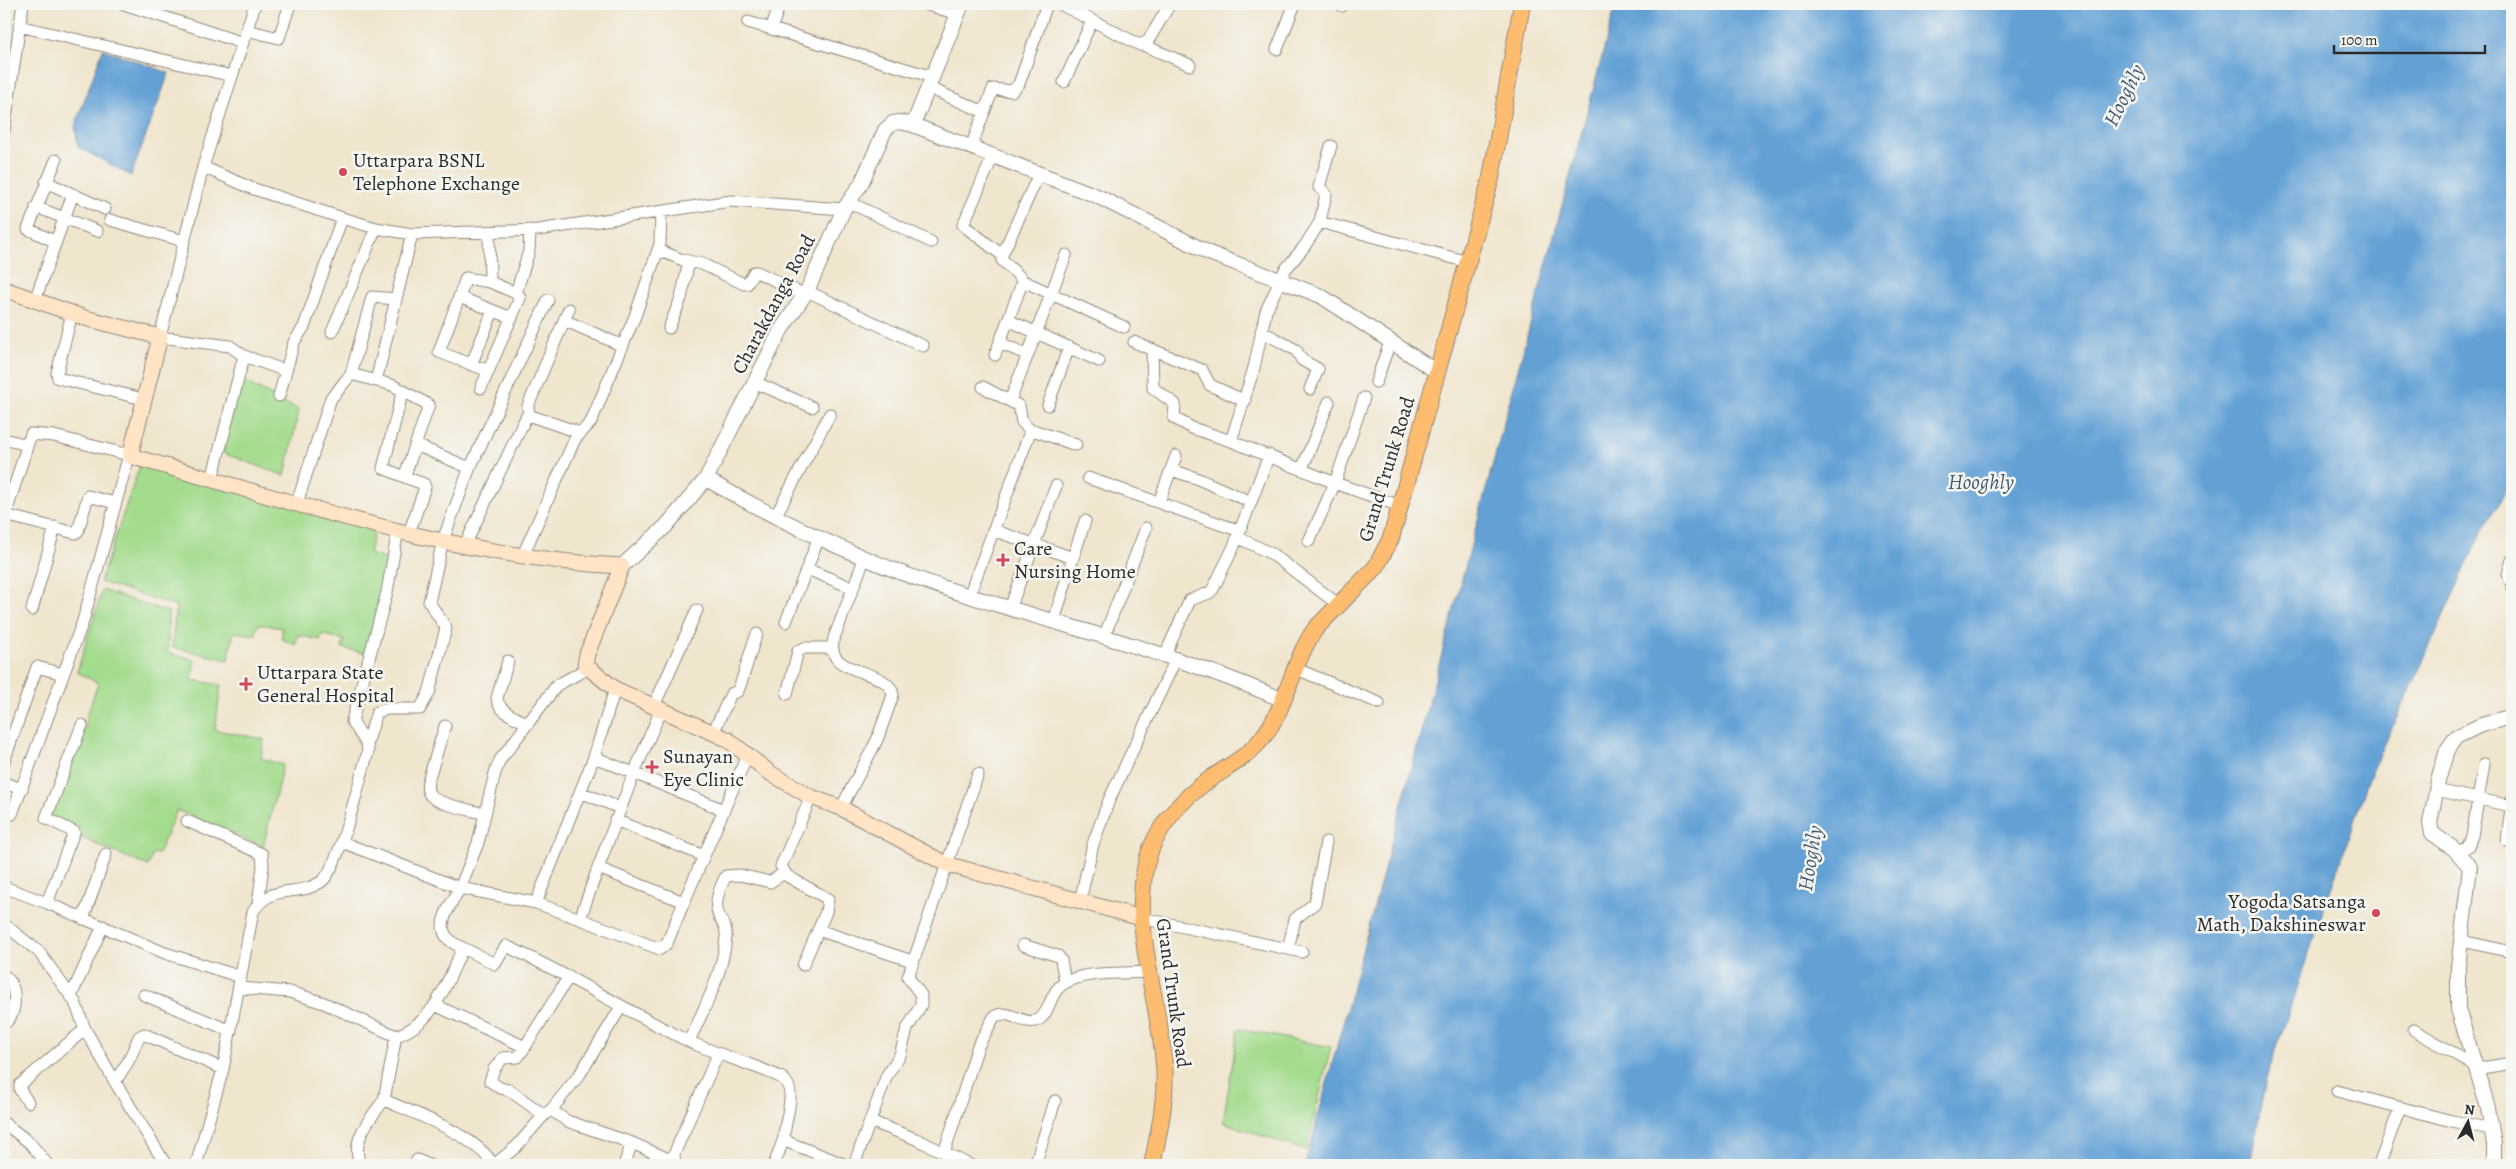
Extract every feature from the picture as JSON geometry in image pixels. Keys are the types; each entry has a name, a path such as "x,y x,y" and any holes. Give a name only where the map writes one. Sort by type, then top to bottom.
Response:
{"main road":[{"name":"Grand Trunk Road","path":"1152,1165 1165,1088 1162,1046 1148,972 1141,918 1145,868 1158,834 1187,798 1253,749 1264,735 1283,700 1294,668 1316,628 1367,577 1380,561 1390,538 1400,506 1491,178 1522,4"},
{"path":"4,289 72,313 160,338 129,455 297,503 442,540 522,557 570,564 622,566 587,654 585,665 587,669 615,689 713,733 748,754 770,773 811,797 841,808 946,864 1141,918"}],"street":[{"path":"4,131 23,4"},
{"path":"124,4 243,43"},
{"path":"255,4 203,167 160,338 230,346 244,356 286,370"},
{"path":"247,30 279,38 290,4"},
{"path":"771,29 780,4"},
{"path":"924,4 960,9 913,125 1097,196 1209,253 1332,302 1437,372"},
{"path":"971,147 994,88 1010,91 1017,89 1047,4"},
{"path":"1060,4 1143,45 1190,65"},
{"path":"1143,45 1148,41 1168,4"},
{"path":"1277,49 1295,4"},
{"path":"1064,82 1092,20"},
{"path":"748,22 931,82 984,112"},
{"path":"19,26 232,76"},
{"name":"Charakdanga Road","path":"622,566 666,526 706,479 754,382 782,330 806,293 847,205 861,184 886,130 893,123 900,122 913,125"},
{"path":"1231,441 1245,401 1266,311 1285,270 1304,247 1320,222 1326,194 1319,187 1331,146"},
{"path":"994,156 963,226 1002,255"},
{"path":"56,160 28,229 56,242"},
{"path":"203,167 251,188 342,218 376,228 412,234 530,230 731,201 847,205 931,242"},
{"path":"1039,174 1002,255 1002,260 1021,280 1124,327"},
{"path":"46,182 105,208"},
{"path":"35,300 73,194"},
{"path":"36,207 97,231"},
{"path":"522,557 575,439 591,422 623,346 658,250 661,212"},
{"path":"278,396 294,342 304,327 342,218"},
{"path":"110,220 184,241"},
{"path":"1320,222 1468,262"},
{"path":"332,332 376,228"},
{"path":"516,293 529,251 530,230"},
{"path":"489,232 490,282"},
{"path":"376,381 412,234"},
{"path":"658,250 702,264 744,284 747,284 754,272 757,272 923,346"},
{"path":"1010,401 1066,254"},
{"path":"669,328 682,293 690,261"},
{"path":"481,388 489,371 512,318 520,298 516,293 490,282 468,277 439,352 489,371"},
{"path":"995,355 1021,280"},
{"path":"352,375 351,368 372,297 396,299"},
{"path":"459,297 512,318"},
{"path":"258,904 278,892 311,887 320,883 332,870 368,752 367,744 377,712 388,709 420,708 430,692 446,628 445,623 429,604 442,540 470,467 548,300"},
{"path":"471,365 493,311"},
{"path":"72,313 57,373 58,378 143,399"},
{"path":"529,416 528,406 567,315 623,346"},
{"path":"1008,320 1099,361"},
{"path":"1262,332 1296,350 1302,360 1318,369 1310,389"},
{"path":"1134,342 1202,370 1210,385 1245,401"},
{"path":"1376,382 1390,342"},
{"path":"1000,343 1028,355"},
{"path":"1048,405 1069,347"},
{"path":"1152,349 1152,386 1157,393 1175,404 1174,418 1192,428 1269,455 1335,483 1400,506"},
{"path":"212,479 244,356"},
{"path":"352,375 403,390 429,405 406,472 407,478"},
{"path":"297,503 331,398 337,393 341,384 352,375"},
{"path":"754,382 812,407"},
{"path":"983,387 1019,406 1022,422 1031,431 1076,445"},
{"path":"367,744 352,721 404,531 425,487 424,484 383,468 403,390"},
{"path":"1309,541 1335,483 1364,398"},
{"path":"1302,470 1329,402"},
{"path":"776,515 830,414"},
{"path":"529,416 581,433"},
{"path":"465,545 525,418 529,416"},
{"path":"969,596 1031,431"},
{"path":"12,814 83,621 116,503 129,455 54,436 30,435 9,487 4,517 78,532 89,496 116,503"},
{"path":"4,439 27,445"},
{"path":"416,445 470,467"},
{"path":"1080,901 1094,844 1110,800 1171,657 1190,600 1209,594 1213,589 1238,534 1269,455"},
{"path":"1159,502 1176,456"},
{"path":"1171,470 1196,478 1251,502"},
{"path":"1088,478 1159,502 1238,534 1272,554 1339,605"},
{"path":"706,479 819,538 865,557 969,596 1104,636 1231,677 1283,700"},
{"path":"1010,608 1056,486"},
{"path":"1054,622 1085,521"},
{"path":"32,610 55,527"},
{"path":"1104,636 1146,528"},
{"path":"993,530 1073,558"},
{"path":"786,622 819,538"},
{"path":"841,808 877,740 893,695 890,686 839,661 833,656 831,648 865,557"},
{"path":"2512,560 2508,574 2512,586"},
{"path":"807,569 853,588"},
{"path":"580,919 657,708 697,610"},
{"path":"713,733 731,694 738,691 749,662 747,656 757,634"},
{"path":"787,694 798,651 804,648 831,648"},
{"path":"508,661 497,698 498,704 501,709 528,724"},
{"path":"4,761 38,667 63,674"},
{"path":"1294,668 1379,703"},
{"path":"587,669 557,685 500,760 495,773 478,843 460,888 443,919 442,928 454,944 495,964 506,946 569,976 621,1007 688,1041 718,1054 766,1070 788,1082 791,1091 784,1138 774,1165"},
{"path":"536,903 594,757 615,689"},
{"path":"2494,1165 2492,1129 2488,1108 2458,1009 2458,967 2470,867 2458,853 2432,833 2430,824 2436,790 2447,750 2456,737 2479,726 2512,716"},
{"path":"47,903 74,832 46,818 82,725"},
{"path":"445,726 428,781 427,788 430,796 438,801 485,814"},
{"path":"342,842 460,888 536,903 660,949 667,943 748,754"},
{"path":"594,757 724,810"},
{"path":"2458,853 2470,843 2484,764"},
{"path":"854,1165 887,1075 900,1055 907,1029 922,1005 921,995 908,977 978,774"},
{"path":"4,783 22,789"},
{"path":"2436,790 2512,803 2507,841"},
{"path":"580,792 620,808"},
{"path":"803,965 826,912 828,899 784,873 782,866 811,797"},
{"path":"615,820 704,856"},
{"path":"187,821 262,854 263,866 258,904 249,924 240,983 223,1068 196,1165"},
{"path":"1288,949 1294,919 1315,903 1326,842"},
{"path":"83,919 106,854"},
{"path":"598,868 684,902"},
{"path":"688,1041 711,995 724,955 726,926 718,915 716,906 726,876 740,875 770,882 784,873"},
{"path":"4,887 240,983 290,992 324,1003 396,1036 413,1030 423,1022 435,1005 464,948"},
{"path":"1141,918 1302,952"},
{"path":"4,924 39,952 76,1002 85,1029 166,1165"},
{"path":"71,996 102,926"},
{"path":"818,930 912,961"},
{"path":"2462,941 2512,952"},
{"path":"1023,944 1058,956 1061,960 1065,982"},
{"path":"944,1153 978,1046 994,1017 1004,1014 1026,1021 1038,1020 1043,1017 1054,993 1069,979 1085,976 1148,972"},
{"path":"4,975 13,987 15,998 14,1008 4,1024"},
{"path":"569,976 518,1057 503,1058 494,1070 490,1081 500,1088 510,1090 547,1113 632,1143 674,1163 718,1054"},
{"path":"144,995 231,1031"},
{"path":"435,1005 525,1047"},
{"path":"384,1100 449,1129 483,1151 493,1165 516,1147 580,1074 621,1007"},
{"path":"28,1102 20,1090 20,1085 85,1029"},
{"path":"2414,1030 2475,1066 2512,1063"},
{"path":"115,1082 129,1060 139,1037 144,1034 223,1068"},
{"path":"360,1165 357,1158 358,1144 362,1130 384,1100 396,1036"},
{"path":"2337,1091 2400,1108 2492,1129"},
{"path":"1035,1165 1056,1101"},
{"path":"2379,1165 2400,1108"},
{"path":"870,1121 916,1139 970,1165"},
{"path":"4,1123 30,1143 48,1165"},
{"path":"784,1138 790,1143 846,1165"},
{"path":"624,1165 632,1143"},
{"path":"417,1160 429,1165"}],"green space":[{"path":"239,379 299,410 285,476 223,453"},
{"path":"140,465 375,527 369,554 391,561 368,654 342,648 344,640 322,634 320,640 298,635 295,645 282,639 282,628 258,624 255,635 234,632 228,660 172,647 176,606 100,582"},
{"path":"102,590 168,612 168,653 195,660 192,680 221,685 215,730 264,739 261,758 283,765 263,847 177,810 158,854 153,853 148,866 76,836 79,828 50,815 86,725 87,715 98,683 77,672"},
{"path":"1238,1029 1331,1047 1306,1151 1223,1122"}],"water":[{"name":"Hooghly","path":"1616,4 2512,4 2512,480 2480,536 2367,783 2266,1079 2250,1165 1305,1165"},
{"path":"103,49 169,73 131,176 78,147 75,126"}],"place":[{"name":"Uttarpara BSNL Telephone Exchange","path":"343,172"},
{"name":"Care Nursing Home","path":"1003,560"},
{"name":"Uttarpara State General Hospital","path":"246,684"},
{"name":"Sunayan Eye Clinic","path":"652,767"},
{"name":"Yogoda Satsanga Math, Dakshineswar","path":"2376,913"}]}
